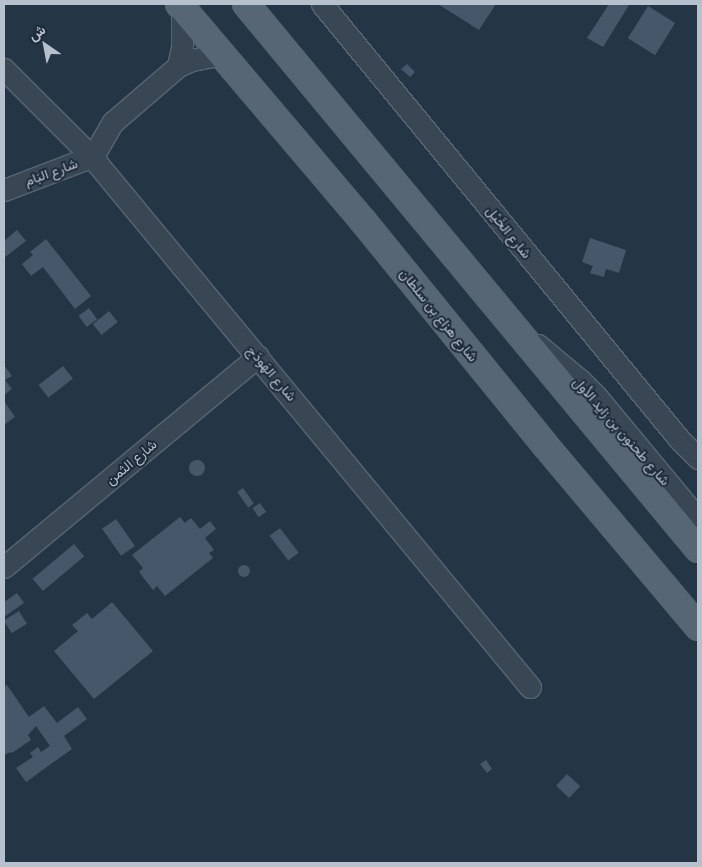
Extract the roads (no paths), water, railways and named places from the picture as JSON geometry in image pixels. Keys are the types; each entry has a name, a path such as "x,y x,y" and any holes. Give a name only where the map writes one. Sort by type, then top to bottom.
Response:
{"main road":[{"path":"246,4 698,549"},
{"name":"شارع هزاع بن سلطان","path":"180,6 222,54 698,627"}],"street":[{"name":"شارع الخَيْل","path":"322,4 672,431 698,458"},
{"path":"178,66 182,46 180,6"},
{"name":"شارع البَام","path":"4,190 78,163 91,156 113,122 178,66 192,60 222,54"},
{"name":"شارع الهَودَج","path":"4,69 91,156 530,687"},
{"name":"شارع طحنون بن زايد الأول","path":"516,331 547,351 580,380 698,519"},
{"name":"شارع الثمن","path":"4,568 258,356"}]}
